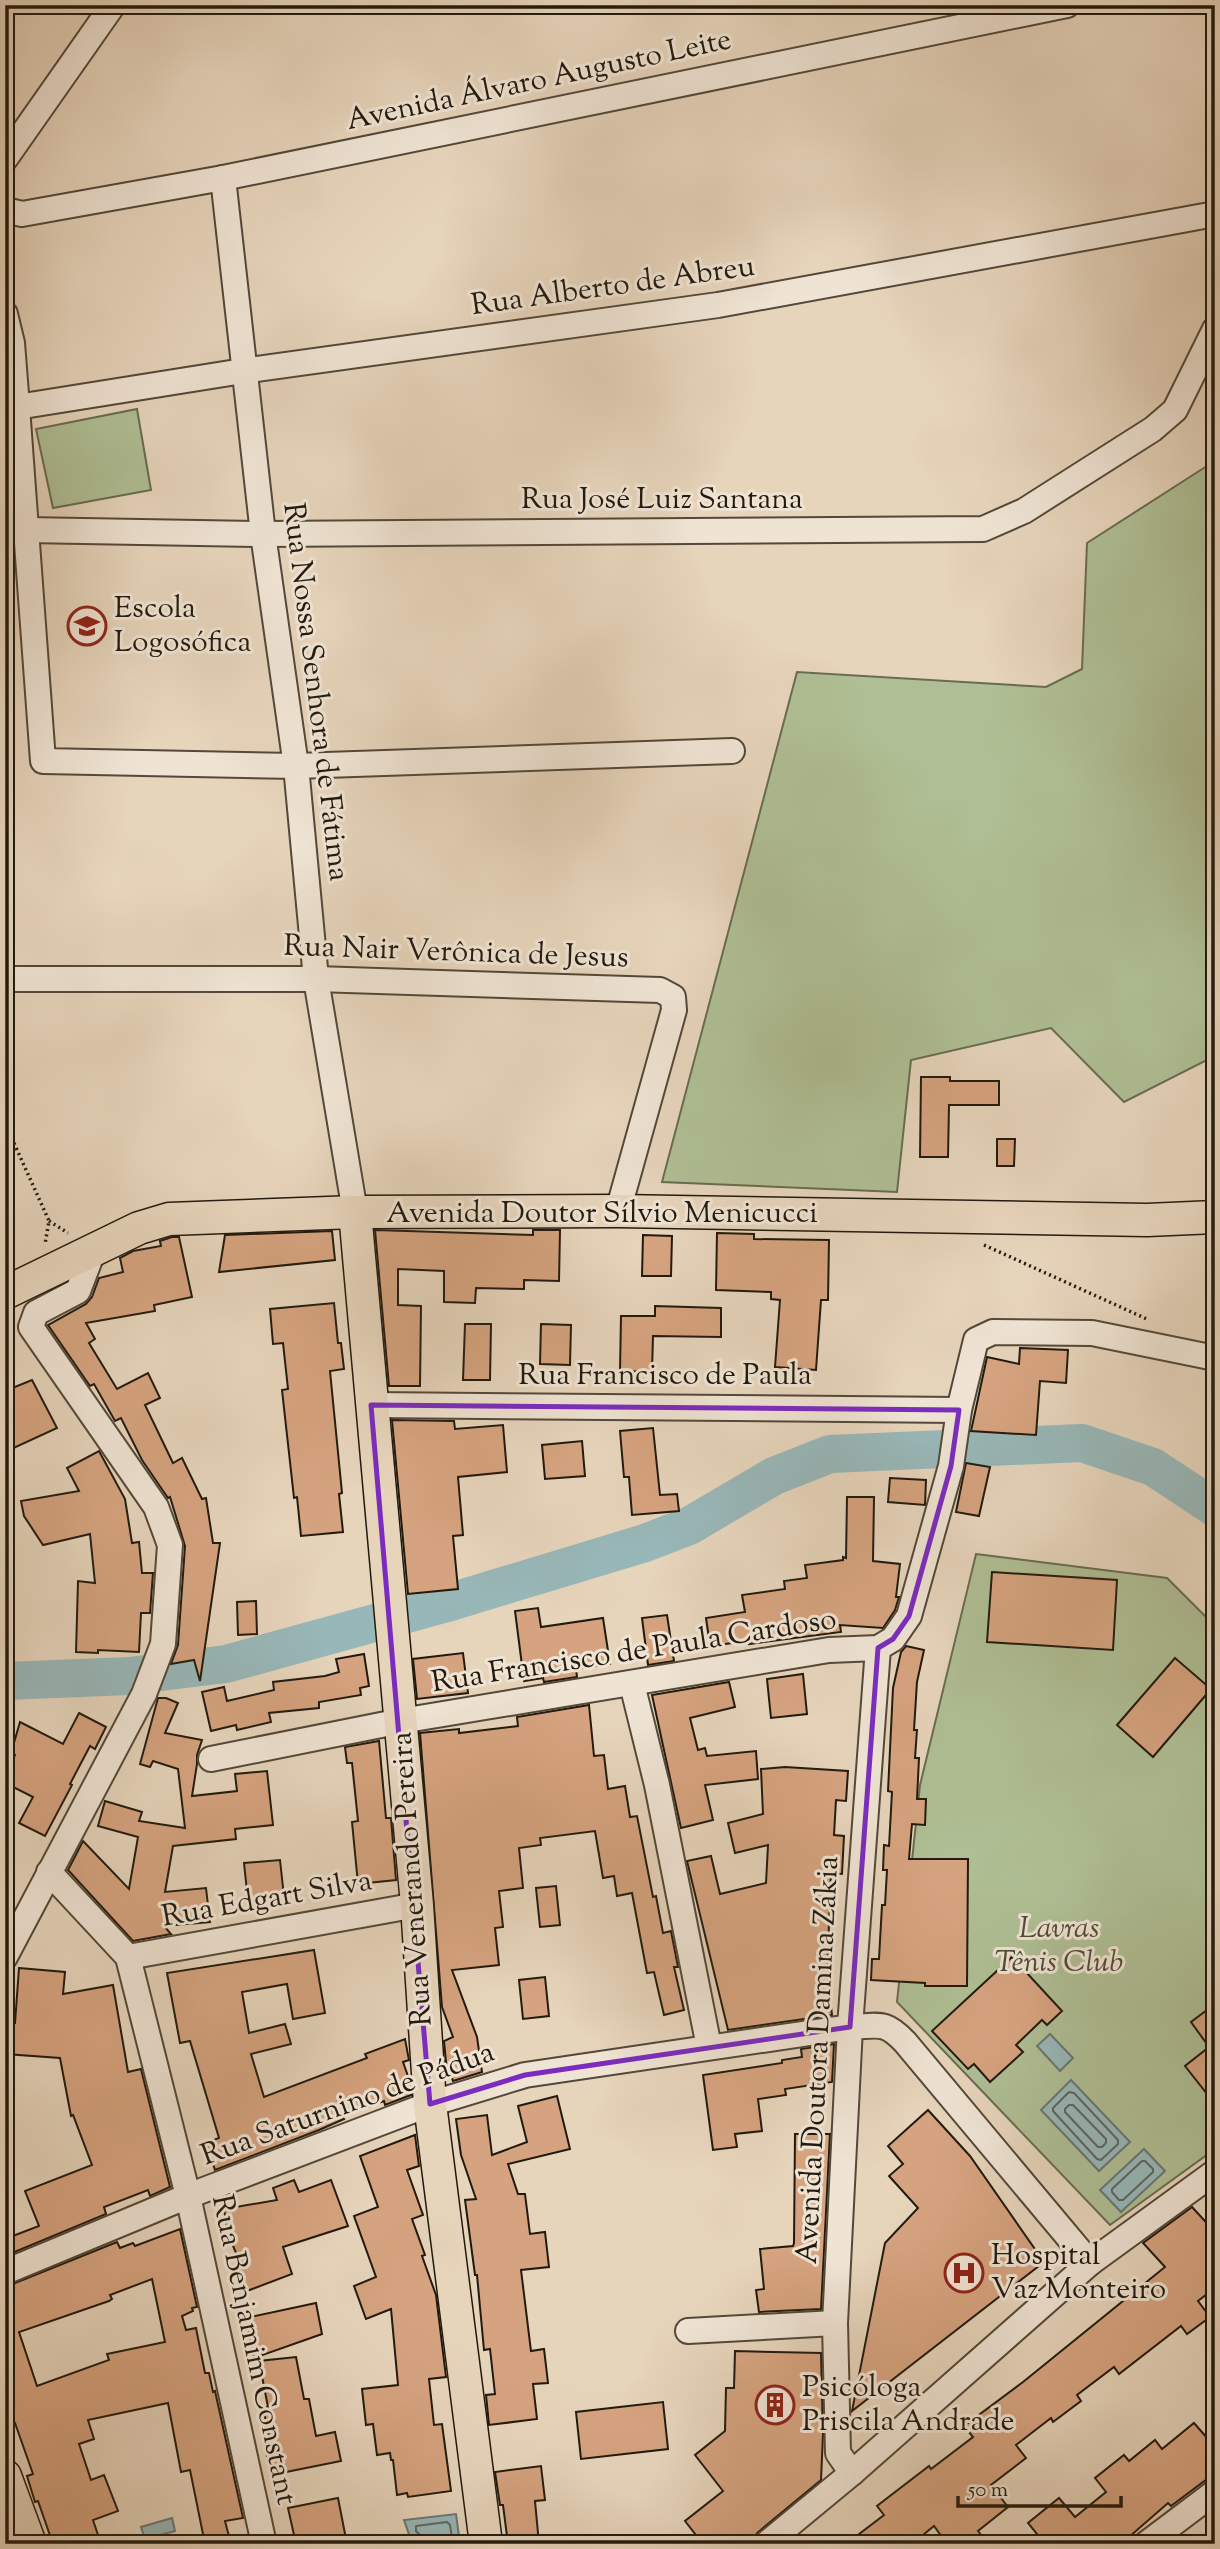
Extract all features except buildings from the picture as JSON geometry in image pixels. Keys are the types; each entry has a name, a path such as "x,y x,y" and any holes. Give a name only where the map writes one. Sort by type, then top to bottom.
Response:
{"main road":[{"name":"Avenida Doutor Sílvio Menicucci","path":"5,1293 139,1227 169,1219 355,1212 618,1212 1147,1220 1215,1217"},
{"name":"Rua Venerando Pereira","path":"355,1212 370,1405 417,1905 430,2104 486,2544"},
{"path":"5,2476 30,2544"}],"street":[{"path":"5,159 113,5"},
{"name":"Avenida Álvaro Augusto Leite","path":"11,217 223,178 1068,5"},
{"name":"Rua Nossa Senhora de Fátima","path":"223,178 263,534 296,766 316,979 355,1212"},
{"name":"Rua Alberto de Abreu","path":"17,408 243,371 718,305 1215,215"},
{"path":"5,314 12,343 17,408 15,532 43,761 296,766 732,751"},
{"name":"Rua José Luiz Santana","path":"15,532 263,534 984,529 1024,511 1153,429 1175,410 1215,329"},
{"name":"Rua Nair Verônica de Jesus","path":"14,979 316,979 660,990 673,997 674,1010 618,1212"},
{"path":"5,1957 144,1694 163,1644 170,1545 156,1507 32,1327 36,1313 78,1291 94,1249"},
{"path":"878,1648 893,1639 909,1616 951,1466 958,1410 976,1340 993,1332 1092,1333 1215,1358"},
{"name":"Rua Francisco de Paula","path":"370,1405 958,1410"},
{"name":"Rua Francisco de Paula Cardoso","path":"211,1759 401,1721 829,1650 878,1648"},
{"name":"Avenida Doutora Damina Zákia","path":"852,2473 838,2453 835,2323 850,2027 878,1648"},
{"path":"632,1684 657,1785 709,2047"},
{"name":"Rua Benjamim Constant","path":"49,1872 128,1957 188,2196 264,2544"},
{"name":"Rua Edgart Silva","path":"128,1957 417,1905"},
{"name":"Rua Saturnino de Pádua","path":"5,2272 188,2196 430,2104 525,2075 850,2027 881,2026 892,2028 1090,2263"},
{"path":"766,2544 852,2473 1090,2263 1215,2172"},
{"path":"688,2331 835,2323"},
{"path":"1146,2544 1215,2492"}],"path":[{"path":"5,1123 49,1221 38,1276"},
{"path":"957,1217 979,1242 1155,1324"}],"highlighted area":[{"path":"371,1405 959,1410 951,1466 909,1616 893,1639 878,1648 850,2027 525,2075 430,2104"}],"green space":[{"path":"137,409 151,490 53,508 36,429"},
{"path":"1210,464 1215,466 1215,1056 1124,1102 1051,1028 911,1060 897,1192 662,1182 797,672 1046,687 1082,669 1087,543"},
{"name":"Lavras Tênis Club","path":"976,1554 1167,1578 1215,1626 1215,2149 1110,2225 897,2002 920,1785"}],"water":[{"path":"1050,2034 1073,2058 1060,2071 1037,2046"},
{"path":"1071,2080 1130,2142 1099,2171 1041,2110"},
{"path":"1144,2149 1165,2171 1121,2212 1100,2190"},
{"path":"456,2514 460,2544 420,2544 410,2537 404,2520"},
{"path":"172,2518 175,2531 145,2539 141,2527"}],"waterway":[{"path":"5,1681 129,1676 226,1664 447,1603 645,1543 689,1526 774,1476 830,1454 1082,1443 1153,1467 1215,1508"}],"place":[{"name":"Escola Logosófica","path":"87,626"},
{"name":"Hospital Vaz Monteiro","path":"964,2273"},
{"name":"Psicóloga Priscila Andrade","path":"775,2405"}]}
